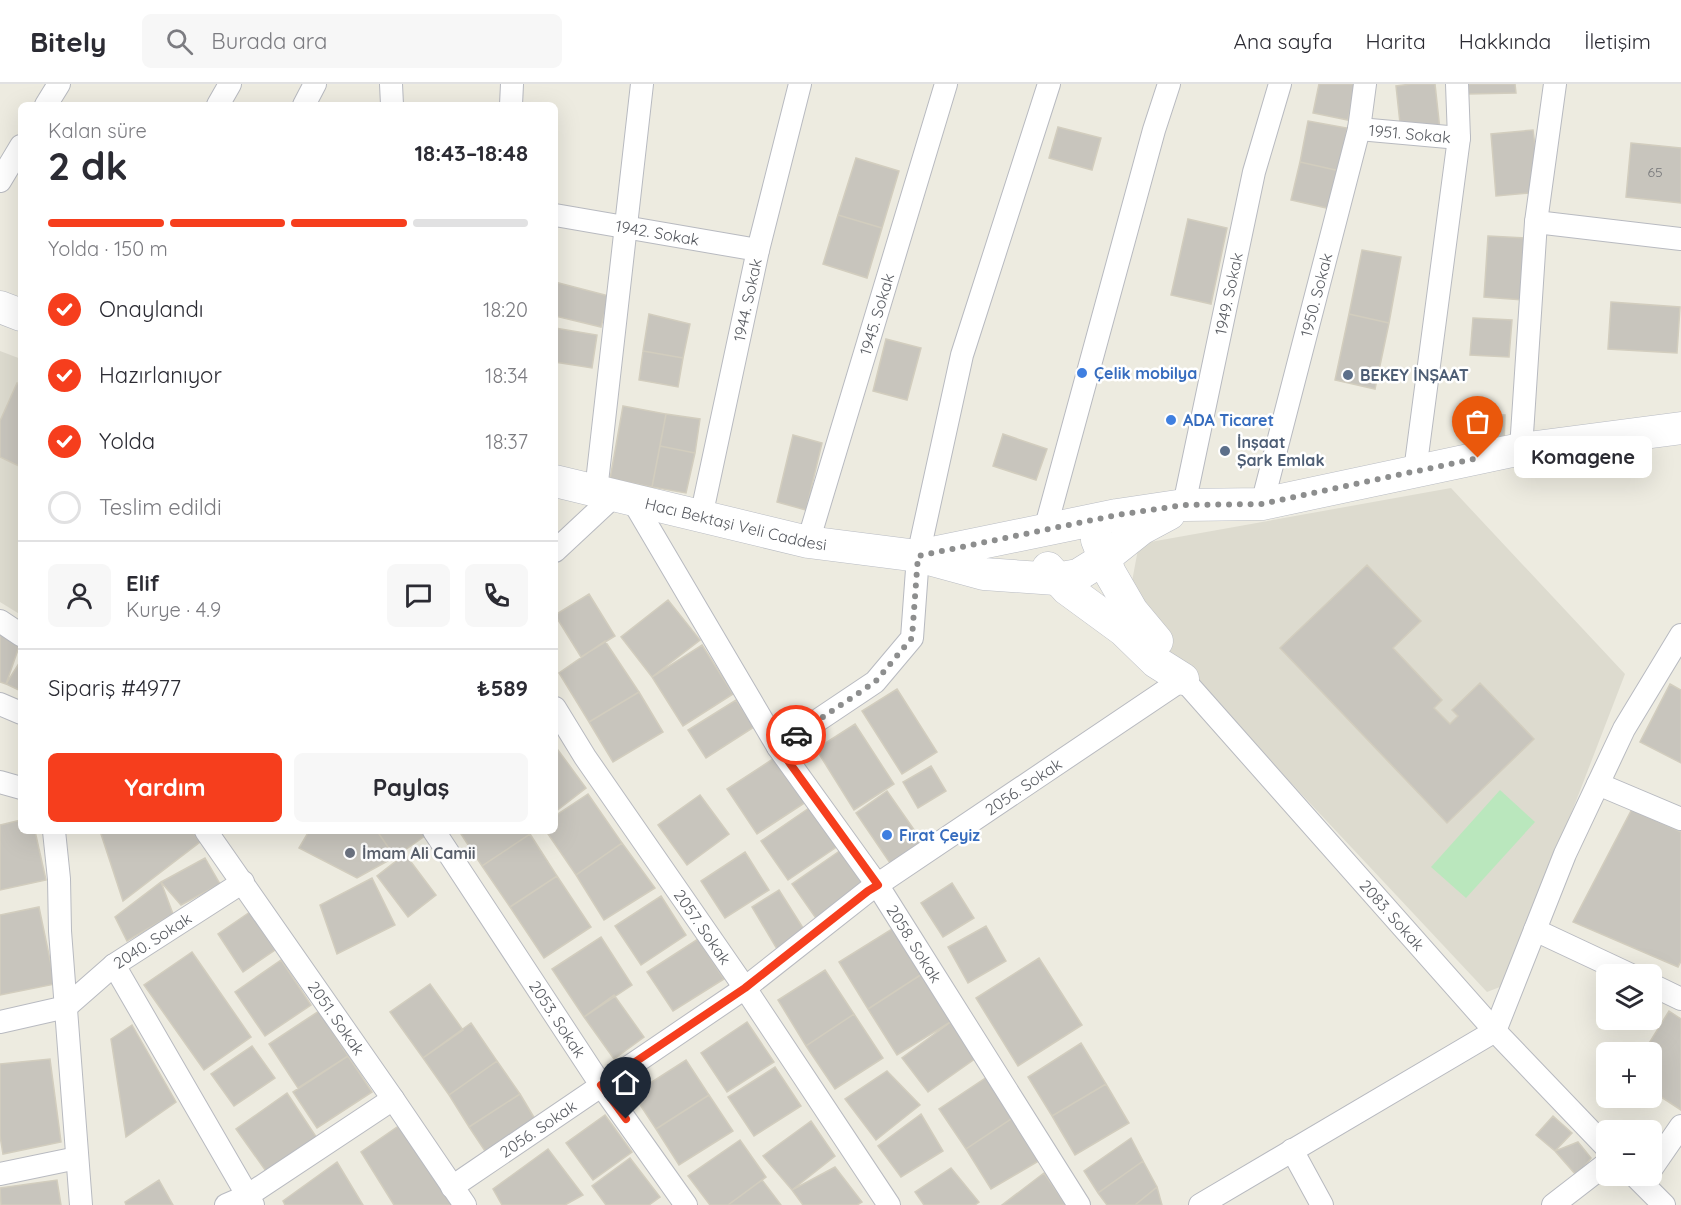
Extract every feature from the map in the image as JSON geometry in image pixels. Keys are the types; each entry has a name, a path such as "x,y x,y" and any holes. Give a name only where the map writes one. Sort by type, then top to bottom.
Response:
{"street":[{"path":"48,102 59,84"},
{"path":"220,102 230,84"},
{"path":"306,102 315,84"},
{"path":"391,84 392,102"},
{"path":"511,102 512,84"},
{"path":"558,548 614,496 625,229 642,84"},
{"name":"1944. Sokak","path":"700,517 758,250 800,84"},
{"name":"1945. Sokak","path":"808,542 945,84"},
{"path":"778,747 875,682 912,638 918,556 962,355 1049,84"},
{"path":"1169,84 1154,130 1041,538 1044,560 1056,579 1124,630 1155,662 1183,679"},
{"name":"1949. Sokak","path":"1184,505 1254,172 1280,84"},
{"name":"1950. Sokak","path":"1262,504 1359,129 1365,84"},
{"path":"1415,471 1459,138 1457,84"},
{"path":"1521,449 1536,222 1555,84"},
{"name":"1951. Sokak","path":"1359,129 1459,138"},
{"path":"0,181 18,151"},
{"name":"1942. Sokak","path":"558,216 625,229 758,250"},
{"path":"1536,222 1681,239"},
{"path":"0,307 18,314"},
{"name":"Hacı Bektaşi Veli Caddesi","path":"918,556 1080,523 1184,505 1262,504 1521,449 1681,428"},
{"name":"Hacı Bektaşi Veli Caddesi","path":"558,481 808,542 918,556 984,574 1056,579 1078,575 1141,529 1184,505"},
{"name":"2058. Sokak","path":"614,496 778,747 878,885 1079,1205"},
{"path":"1080,523 1088,526 1092,532 1110,573 1132,611 1164,649 1183,679"},
{"path":"0,621 18,633"},
{"path":"1200,1205 1495,1031 1565,854 1624,729 1674,663 1681,635"},
{"name":"2056. Sokak","path":"452,1186 745,988 868,891 1183,679"},
{"name":"2083. Sokak","path":"1183,679 1495,1031 1596,1137"},
{"path":"0,704 18,712"},
{"name":"2057. Sokak","path":"558,713 585,757 745,988 889,1205"},
{"path":"0,782 18,787"},
{"path":"1598,784 1681,819"},
{"path":"54,834 81,1205"},
{"name":"2051. Sokak","path":"208,834 465,1205"},
{"name":"2053. Sokak","path":"436,834 601,1085 686,1205"},
{"name":"2040. Sokak","path":"66,1007 114,965 243,882"},
{"path":"1535,930 1608,964"},
{"path":"114,965 250,1200"},
{"path":"1662,990 1681,999"},
{"path":"0,1022 66,1007"},
{"path":"226,1205 250,1200 393,1099"},
{"path":"1662,1151 1681,1126"},
{"path":"1292,1150 1322,1205"},
{"path":"0,1174 77,1158"},
{"path":"1553,1205 1596,1172"},
{"path":"1650,1186 1664,1205"}],"shaded area":[{"path":"0,351 18,358 18,613 0,602"},
{"path":"1451,488 1625,674 1505,985 1487,992 1127,608 1139,544"}],"green space":[{"path":"1500,790 1535,822 1466,898 1431,867"}],"building":[{"path":"1319,84 1355,84 1348,120 1313,113"},
{"path":"1435,84 1440,130 1400,123 1396,86"},
{"path":"1467,84 1515,84 1516,93 1468,94"},
{"path":"1308,121 1347,128 1340,171 1300,162"},
{"path":"1058,127 1101,138 1092,170 1049,158"},
{"path":"1533,130 1541,192 1496,196 1491,134"},
{"path":"1631,143 1681,148 1681,203 1626,197"},
{"path":"856,158 899,171 882,228 838,215"},
{"path":"1300,162 1340,171 1331,209 1291,200"},
{"path":"838,215 882,228 867,278 823,264"},
{"path":"1188,219 1227,228 1211,304 1171,295"},
{"path":"1488,236 1527,238 1523,300 1484,297"},
{"path":"1362,250 1401,257 1389,323 1349,314"},
{"path":"558,283 609,296 601,327 558,317"},
{"path":"1611,302 1680,307 1677,353 1608,349"},
{"path":"649,314 690,324 683,358 643,351"},
{"path":"1349,314 1389,323 1375,389 1335,380"},
{"path":"1473,318 1512,320 1509,357 1470,355"},
{"path":"558,328 597,335 592,368 558,362"},
{"path":"886,339 921,348 907,400 873,391"},
{"path":"643,351 683,358 678,387 639,380"},
{"path":"17,383 18,466 0,457 0,421"},
{"path":"623,406 666,414 652,487 610,479"},
{"path":"1467,412 1505,415 1504,446 1466,444"},
{"path":"666,414 700,419 695,453 660,446"},
{"path":"1003,434 1047,449 1036,480 993,466"},
{"path":"793,435 822,443 806,510 777,502"},
{"path":"660,446 695,453 686,493 652,487"},
{"path":"1367,565 1421,621 1393,648 1442,700 1434,708 1450,724 1458,716 1452,710 1480,683 1534,739 1447,823 1280,648"},
{"path":"589,594 615,636 581,657 558,620 558,613"},
{"path":"668,600 700,640 652,677 621,637"},
{"path":"0,631 18,643 18,650 6,684 0,682"},
{"path":"605,641 639,692 589,722 559,673"},
{"path":"702,645 733,694 683,726 652,677"},
{"path":"18,665 18,690 6,684"},
{"path":"1670,684 1681,690 1681,763 1640,742"},
{"path":"897,689 937,752 902,774 862,711"},
{"path":"639,692 663,732 613,762 589,722"},
{"path":"736,700 754,727 706,758 688,730"},
{"path":"855,724 894,784 854,810 816,749"},
{"path":"558,750 586,788 558,810"},
{"path":"779,755 809,800 757,834 727,789"},
{"path":"931,766 946,791 918,808 903,782"},
{"path":"887,791 922,841 890,863 856,813"},
{"path":"588,794 622,843 576,875 548,834 558,834 558,814"},
{"path":"700,795 729,834 687,865 658,825"},
{"path":"812,806 838,846 788,880 761,841"},
{"path":"1632,809 1681,832 1681,961 1678,967 1573,922"},
{"path":"18,821 18,834 36,834 46,880 0,890 0,825"},
{"path":"101,834 194,834 200,842 123,901"},
{"name":"İmam Ali Camii","path":"307,834 379,834 395,857 357,878 299,848"},
{"path":"379,834 428,834 395,857"},
{"path":"461,834 530,834 482,866"},
{"path":"530,834 557,876 510,907 482,866"},
{"path":"622,843 655,888 604,920 576,875"},
{"path":"841,850 868,891 820,924 792,884"},
{"path":"745,852 769,890 725,918 701,881"},
{"path":"405,854 436,895 408,917 377,876"},
{"path":"205,858 220,884 181,905 161,882"},
{"path":"557,876 591,927 544,958 510,907"},
{"path":"372,878 395,925 337,954 320,905"},
{"path":"161,882 173,914 127,941 115,917"},
{"path":"952,883 974,918 943,937 921,903"},
{"path":"779,890 805,931 777,949 752,907"},
{"path":"661,896 686,935 641,965 615,926"},
{"path":"39,907 55,984 0,995 0,915"},
{"path":"250,912 275,950 243,972 218,934"},
{"path":"986,926 1006,961 968,983 948,947"},
{"path":"892,929 922,974 868,1009 839,962"},
{"path":"601,937 632,985 584,1017 552,969"},
{"path":"698,939 724,979 673,1011 647,972"},
{"path":"192,952 251,1037 204,1070 144,985"},
{"path":"1039,958 1082,1025 1018,1066 976,998"},
{"path":"281,960 311,1005 265,1036 235,992"},
{"path":"825,970 854,1014 806,1046 778,1000"},
{"path":"922,974 952,1021 897,1055 868,1009"},
{"path":"430,984 463,1030 423,1058 390,1012"},
{"path":"614,995 644,1037 614,1059 584,1017"},
{"path":"319,1011 348,1056 298,1088 269,1044"},
{"path":"1669,1011 1681,1019 1681,1110 1662,1098 1662,1042 1650,1042 1657,1030 1662,1030 1662,1022"},
{"path":"854,1014 883,1058 835,1089 806,1046"},
{"path":"952,1021 976,1058 928,1092 902,1058"},
{"path":"747,1022 774,1062 727,1092 701,1053"},
{"path":"471,1023 497,1061 449,1095 423,1058"},
{"path":"132,1025 176,1102 126,1137 111,1039"},
{"path":"1081,1043 1106,1084 1052,1116 1028,1077"},
{"path":"252,1046 275,1078 234,1106 211,1074"},
{"path":"348,1056 372,1092 317,1128 293,1092"},
{"path":"50,1059 61,1142 3,1154 0,1136 0,1064"},
{"path":"686,1060 709,1095 656,1129 633,1094"},
{"path":"497,1061 520,1094 469,1127 449,1095"},
{"path":"775,1067 801,1106 754,1136 728,1097"},
{"path":"887,1071 920,1105 876,1140 845,1099"},
{"path":"987,1077 1014,1117 966,1149 939,1109"},
{"path":"1106,1084 1129,1123 1075,1155 1052,1116"},
{"path":"287,1093 317,1138 268,1174 236,1129"},
{"path":"520,1094 535,1119 485,1151 469,1127"},
{"path":"709,1095 733,1131 679,1165 656,1129"},
{"path":"921,1114 943,1151 901,1177 878,1146"},
{"path":"605,1115 632,1152 593,1180 566,1143"},
{"path":"1553,1116 1572,1133 1555,1151 1536,1135"},
{"path":"1014,1117 1042,1159 991,1189 966,1149"},
{"path":"811,1121 835,1156 792,1190 763,1156"},
{"path":"400,1125 452,1205 394,1205 361,1152"},
{"path":"1131,1138 1143,1161 1098,1193 1084,1171"},
{"path":"740,1140 766,1177 728,1205 710,1205 688,1176"},
{"path":"1578,1142 1591,1158 1577,1176 1555,1151"},
{"path":"548,1149 583,1195 565,1205 502,1205 493,1189"},
{"path":"630,1158 660,1197 649,1205 606,1205 592,1186"},
{"path":"1143,1161 1157,1187 1135,1205 1107,1205 1098,1193"},
{"path":"337,1162 363,1205 285,1205 283,1201"},
{"path":"835,1167 862,1202 857,1205 803,1205 792,1190"},
{"path":"951,1168 979,1202 975,1205 924,1205 915,1192"},
{"path":"1044,1173 1066,1205 1002,1205"},
{"path":"57,1180 61,1205 1,1205 0,1188"},
{"path":"159,1180 173,1205 126,1205 125,1202"},
{"path":"762,1180 781,1205 728,1205"},
{"path":"1157,1187 1162,1205 1135,1205"}],"way so far":[{"path":"796,735 875,682 912,638 918,556 1117,515 1184,505 1262,504 1478,458"}],"place":[{"name":"Çelik mobilya","path":"1082,373"},
{"name":"BEKEY İNŞAAT","path":"1348,375"},
{"name":"ADA Ticaret","path":"1171,420"},
{"name":"İnşaat Şark Emlak","path":"1225,451"},
{"name":"Komagene","path":"1478,458"},
{"name":"Fırat Çeyiz","path":"887,835"},
{"name":"İmam Ali Camii","path":"350,853"}],"route":[{"path":"626,1119 601,1085 745,988 878,885 778,747 796,735"}]}
